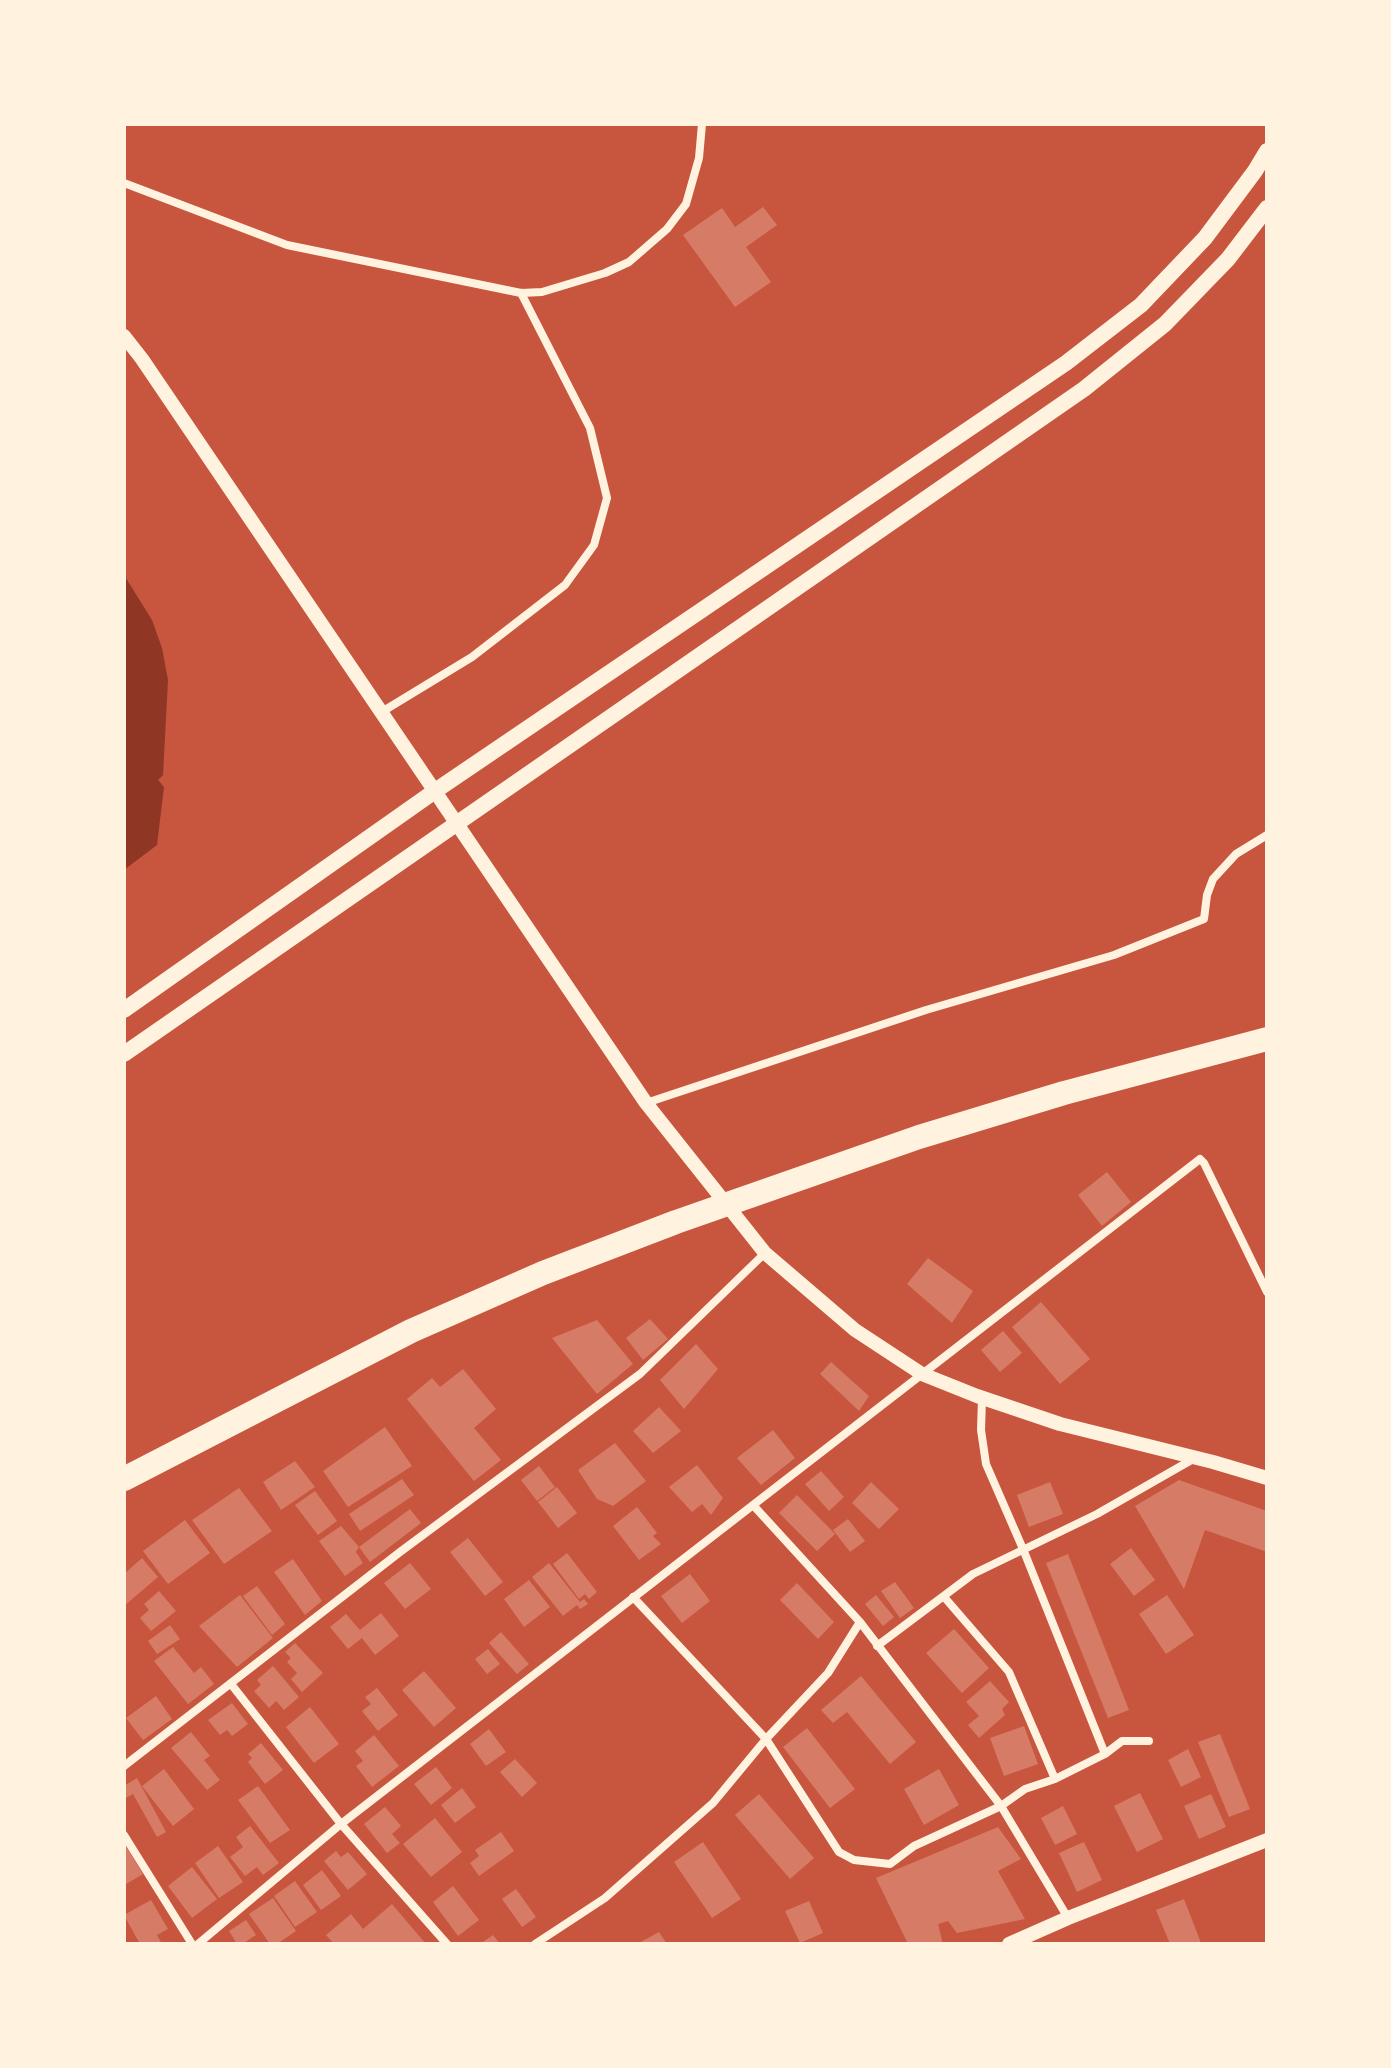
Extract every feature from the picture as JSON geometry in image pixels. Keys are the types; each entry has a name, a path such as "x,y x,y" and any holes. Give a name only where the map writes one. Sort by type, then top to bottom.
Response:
{"highway":[{"path":"124,1479 411,1331 543,1273 676,1222 919,1137 1050,1097 1267,1039"}],"main road":[{"path":"124,1010 435,791 1078,354 1141,305 1205,238 1267,151"},
{"path":"124,1054 1084,389 1165,324 1228,259 1267,208"}],"street":[{"path":"124,183 287,245 521,293 542,292 605,273 629,262 667,229 686,204 699,158 702,124"},
{"path":"380,713 472,657 565,585 594,545 607,498 590,428 521,293"},
{"path":"124,336 646,1103 765,1253 855,1330 922,1374 1060,1424 1267,1478"},
{"path":"646,1103 926,1010 1114,955 1204,919 1213,879 1236,854 1267,835"},
{"path":"198,1944 341,1824 1200,1159 1267,1292"},
{"path":"124,1766 400,1552 640,1374 765,1253"},
{"path":"982,1398 981,1430 986,1464 1105,1754"},
{"path":"877,1646 973,1574 1097,1514 1195,1457"},
{"path":"753,1505 860,1622 1001,1806 1068,1918"},
{"path":"633,1597 766,1739 839,1852 854,1860 890,1864 914,1846 1001,1806 1025,1789 1055,1779 1105,1754 1122,1741 1149,1741"},
{"path":"945,1598 1009,1672 1055,1779"},
{"path":"535,1944 605,1898 713,1803 766,1739 828,1673 860,1622"},
{"path":"231,1684 341,1824 447,1944"},
{"path":"124,1835 192,1944"},
{"path":"1009,1944 1267,1840"}],"shaded area":[{"path":"124,575 152,620 162,648 168,680 163,775 158,780 164,787 157,845 124,870"}],"building":[{"path":"763,207 777,225 746,247 771,282 735,307 683,235 722,208 735,227"},
{"path":"1107,1172 1131,1202 1102,1226 1078,1195"},
{"path":"928,1258 973,1291 952,1323 907,1284"},
{"path":"1041,1302 1090,1359 1060,1384 1012,1327"},
{"path":"650,1319 668,1339 643,1360 626,1338"},
{"path":"597,1320 633,1364 597,1394 552,1338"},
{"path":"1003,1331 1022,1353 1000,1372 981,1350"},
{"path":"696,1344 718,1369 684,1409 660,1380"},
{"path":"831,1362 869,1396 859,1411 820,1374"},
{"path":"463,1369 496,1409 474,1428 501,1460 474,1481 407,1399 432,1378 440,1387"},
{"path":"659,1407 681,1431 653,1453 633,1431"},
{"path":"385,1427 412,1466 348,1507 323,1471"},
{"path":"773,1430 795,1458 761,1485 737,1458"},
{"path":"615,1443 646,1481 613,1506 597,1499 578,1470"},
{"path":"295,1461 315,1487 281,1510 263,1482"},
{"path":"697,1465 723,1498 711,1515 702,1504 692,1512 669,1487"},
{"path":"539,1466 555,1487 537,1501 521,1480"},
{"path":"821,1471 844,1497 829,1511 805,1484"},
{"path":"402,1479 414,1495 360,1531 349,1514"},
{"path":"1179,1480 1267,1511 1267,1552 1205,1530 1184,1589 1135,1506"},
{"path":"871,1482 899,1509 879,1529 852,1503"},
{"path":"1050,1482 1063,1514 1029,1527 1017,1495"},
{"path":"557,1487 577,1513 558,1528 538,1502"},
{"path":"239,1488 272,1531 224,1564 192,1520"},
{"path":"315,1491 337,1521 318,1535 295,1505"},
{"path":"797,1495 835,1534 817,1551 779,1513"},
{"path":"637,1507 657,1533 653,1536 661,1544 639,1560 613,1526"},
{"path":"410,1509 421,1523 370,1562 359,1547"},
{"path":"848,1519 865,1541 850,1552 833,1530"},
{"path":"185,1520 210,1553 168,1584 143,1551"},
{"path":"341,1526 359,1547 356,1552 363,1563 345,1576 319,1541"},
{"path":"468,1538 503,1582 485,1596 450,1552"},
{"path":"1131,1548 1155,1580 1134,1596 1110,1564"},
{"path":"567,1553 597,1592 589,1599 585,1594 579,1599 553,1564"},
{"path":"1068,1554 1129,1710 1108,1718 1046,1563"},
{"path":"142,1558 158,1577 124,1606 124,1574"},
{"path":"293,1559 322,1601 305,1615 274,1572"},
{"path":"410,1563 431,1589 405,1609 384,1583"},
{"path":"549,1563 580,1602 584,1599 588,1604 580,1609 577,1605 563,1616 532,1577"},
{"path":"690,1574 710,1601 682,1623 661,1596"},
{"path":"529,1580 550,1607 524,1627 504,1599"},
{"path":"895,1582 914,1608 900,1618 881,1591"},
{"path":"797,1583 834,1622 818,1639 780,1600"},
{"path":"257,1586 285,1624 272,1635 243,1596"},
{"path":"159,1591 176,1611 151,1631 140,1618 149,1610 144,1604"},
{"path":"240,1595 273,1638 237,1667 199,1626"},
{"path":"876,1595 894,1617 883,1626 865,1604"},
{"path":"1167,1595 1194,1635 1166,1654 1139,1614"},
{"path":"381,1613 399,1636 375,1655 362,1638 348,1649 330,1627 346,1614 360,1630"},
{"path":"170,1625 180,1639 157,1654 148,1641"},
{"path":"954,1629 989,1668 962,1693 926,1653"},
{"path":"501,1632 529,1664 517,1674 489,1643"},
{"path":"295,1643 323,1673 302,1692 291,1679 297,1673 287,1662 291,1658 285,1652"},
{"path":"173,1647 194,1673 201,1667 214,1684 188,1704 154,1661"},
{"path":"488,1649 500,1664 487,1674 475,1659"},
{"path":"273,1666 299,1697 284,1710 276,1701 269,1708 254,1691 261,1685 257,1680"},
{"path":"424,1671 456,1708 434,1727 402,1690"},
{"path":"861,1676 916,1742 890,1764 847,1712 833,1723 821,1710"},
{"path":"990,1681 1009,1702 1002,1709 1005,1715 979,1738 968,1725 979,1716 966,1702"},
{"path":"377,1688 398,1715 378,1731 362,1711 371,1704 365,1697"},
{"path":"156,1696 172,1719 143,1740 126,1718"},
{"path":"232,1703 248,1724 232,1736 227,1730 220,1735 208,1720"},
{"path":"310,1707 339,1744 314,1763 286,1727"},
{"path":"1024,1726 1038,1764 1004,1776 990,1738"},
{"path":"807,1728 855,1789 830,1808 783,1747"},
{"path":"489,1729 506,1752 486,1766 470,1744"},
{"path":"191,1732 210,1756 204,1760 220,1780 207,1790 171,1748"},
{"path":"1220,1734 1250,1809 1229,1817 1198,1742"},
{"path":"374,1735 399,1766 372,1787 356,1766 363,1761 355,1751"},
{"path":"261,1743 283,1770 265,1784 248,1762 252,1758 248,1754"},
{"path":"1188,1749 1201,1777 1181,1787 1168,1760"},
{"path":"515,1759 537,1783 522,1797 500,1772"},
{"path":"436,1767 452,1788 431,1805 414,1784"},
{"path":"164,1769 194,1809 173,1826 142,1786"},
{"path":"939,1769 959,1805 924,1825 904,1789"},
{"path":"137,1778 166,1832 157,1837 133,1794 124,1799 124,1786"},
{"path":"258,1786 290,1830 270,1843 238,1800"},
{"path":"462,1788 476,1807 455,1823 441,1805"},
{"path":"1140,1793 1163,1839 1137,1852 1114,1806"},
{"path":"759,1794 814,1858 790,1879 735,1815"},
{"path":"1211,1794 1226,1827 1199,1839 1184,1806"},
{"path":"1063,1806 1077,1834 1055,1845 1041,1818"},
{"path":"385,1807 401,1826 392,1834 400,1843 387,1853 364,1824"},
{"path":"435,1818 462,1852 431,1877 403,1844"},
{"path":"250,1826 279,1863 263,1875 257,1867 245,1876 230,1857 243,1847 236,1837"},
{"path":"998,1827 1021,1859 998,1871 1025,1919 957,1933 948,1921 938,1924 943,1944 908,1944 876,1878"},
{"path":"501,1832 514,1851 479,1876 470,1863 479,1856 475,1850"},
{"path":"703,1842 741,1899 712,1918 674,1862"},
{"path":"1084,1842 1102,1880 1077,1892 1059,1853"},
{"path":"126,1846 143,1874 126,1884 124,1881"},
{"path":"218,1846 243,1882 219,1898 195,1863"},
{"path":"336,1851 341,1857 348,1852 367,1874 348,1890 324,1861"},
{"path":"192,1867 217,1899 192,1918 168,1886"},
{"path":"322,1870 341,1896 321,1910 303,1885"},
{"path":"295,1881 317,1912 295,1927 274,1896"},
{"path":"453,1886 479,1920 458,1936 433,1902"},
{"path":"516,1889 536,1917 522,1927 502,1899"},
{"path":"273,1898 296,1931 277,1944 270,1944 249,1914"},
{"path":"1184,1899 1201,1943 1170,1944 1156,1910"},
{"path":"151,1900 168,1929 157,1935 162,1944 140,1944 124,1915"},
{"path":"809,1901 823,1933 800,1943 785,1911"},
{"path":"392,1904 426,1944 334,1944 326,1935 351,1914 363,1929"},
{"path":"246,1920 256,1935 237,1944 229,1931"},
{"path":"659,1932 667,1944 637,1944"},
{"path":"493,1935 500,1944 480,1944"}]}
